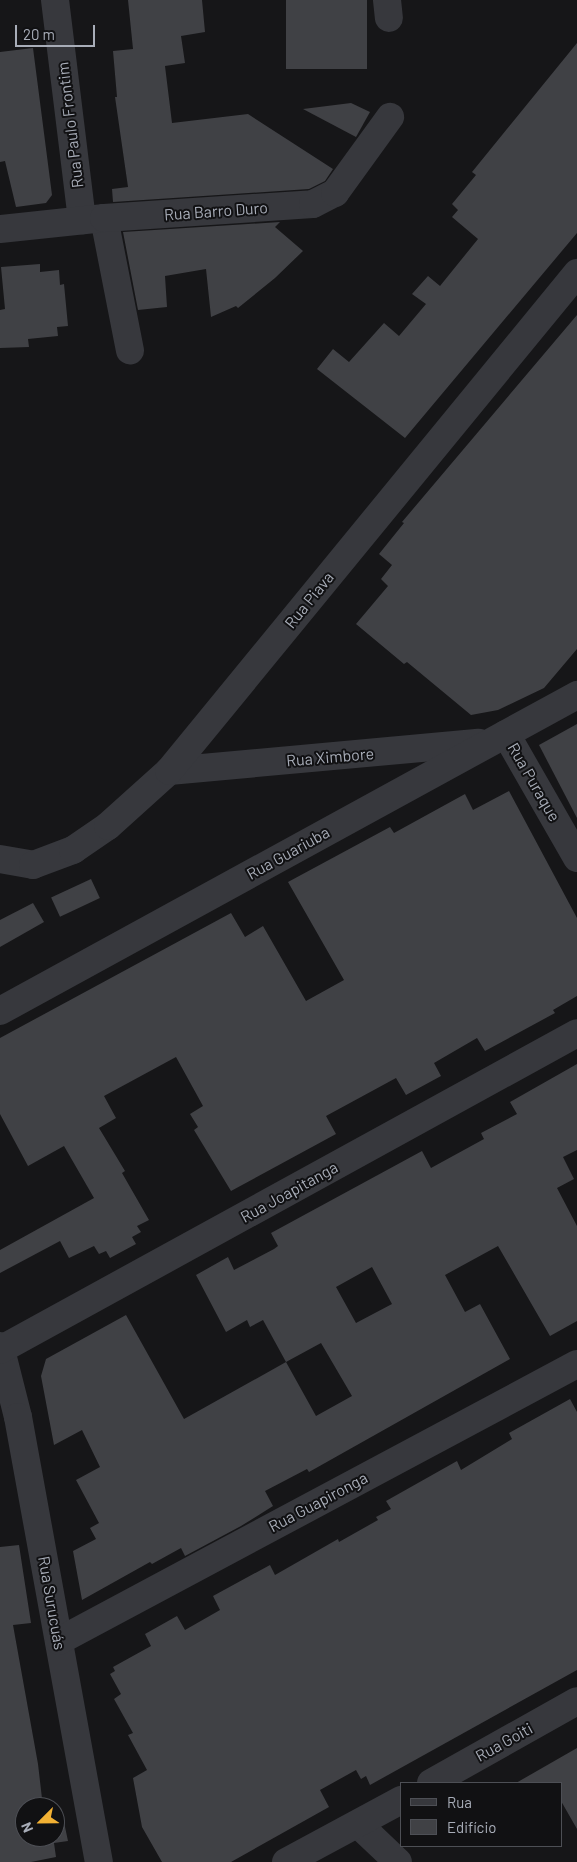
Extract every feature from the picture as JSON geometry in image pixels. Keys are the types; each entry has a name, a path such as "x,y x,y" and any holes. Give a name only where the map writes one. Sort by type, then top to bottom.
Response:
{"street":[{"name":"Rua Paulo Frontim","path":"55,0 93,219 130,350"},
{"name":"Rua Barro Duro","path":"0,229 93,219 319,202 335,193 346,181 390,117"},
{"name":"Rua Piava","path":"0,859 33,865 73,850 108,826 169,771 577,274"},
{"name":"Rua Guariuba","path":"0,1011 577,696"},
{"name":"Rua Ximbore","path":"169,771 498,738"},
{"name":"Rua Puraque","path":"498,738 577,858"},
{"name":"Rua Joapitanga","path":"1,1348 577,1034"},
{"name":"Rua Surucuás","path":"1,1348 18,1417 99,1862"},
{"name":"Rua Guapironga","path":"59,1641 577,1364"},
{"name":"Rua Goiti","path":"433,1782 577,1701"},
{"path":"286,1862 400,1801"},
{"path":"358,1824 398,1862"}],"building":[{"path":"128,0 202,0 205,32 181,36 185,63 165,66 172,123 248,114 333,169 325,181 309,189 113,202 112,189 128,187 115,97 117,97 113,51 133,49"},
{"path":"286,0 367,0 367,69 286,69"},
{"path":"577,43 577,233 405,438 317,369 333,349 349,362 384,323 399,336 426,304 412,294 428,276 440,286 478,239 452,217 458,210 452,204 476,175 472,172"},
{"path":"33,48 52,195 46,203 16,207 5,161 0,162 0,52"},
{"path":"351,103 370,112 356,137 303,109"},
{"path":"280,222 275,227 303,251 275,278 238,308 236,306 211,317 206,269 165,276 167,307 138,310 123,232"},
{"path":"40,264 40,272 59,270 60,285 64,284 68,326 57,327 58,336 28,339 29,347 0,348 0,310 5,309 1,267"},
{"path":"577,315 577,649 544,688 498,710 471,715 407,662 404,664 356,624 388,586 381,579 392,565 379,554 404,523 402,522"},
{"path":"577,724 577,818 539,745"},
{"path":"509,791 577,918 577,996 553,1010 555,1013 485,1051 477,1038 434,1063 441,1076 406,1095 396,1078 326,1116 336,1134 231,1191 194,1130 198,1127 190,1114 203,1106 176,1057 104,1096 116,1118 99,1128 125,1171 122,1173 149,1220 137,1226 141,1232 132,1237 136,1244 110,1258 106,1251 99,1254 94,1246 69,1258 60,1241 0,1273 0,1250 94,1198 64,1146 28,1166 0,1114 0,1038 231,913 245,937 263,926 306,1001 344,980 288,882 390,827 394,833 465,794 473,810"},
{"path":"91,879 100,898 60,917 51,898"},
{"path":"33,903 44,922 0,947 0,920"},
{"path":"577,1064 577,1150 563,1157 574,1179 557,1188 577,1226 577,1321 550,1336 498,1246 445,1275 465,1312 480,1304 510,1359 309,1472 307,1469 265,1491 273,1506 241,1526 185,1556 181,1548 152,1564 150,1562 82,1600 73,1551 96,1539 90,1528 99,1523 76,1480 100,1467 82,1430 54,1445 41,1376 46,1359 126,1315 184,1419 286,1362 263,1320 250,1327 247,1320 226,1332 196,1275 228,1257 234,1270 274,1249 278,1246 271,1233 422,1151 431,1168 484,1139 481,1133 517,1114 510,1102","holes":["372,1267 392,1304 356,1323 336,1287","321,1343 352,1396 316,1416 286,1362"]},
{"path":"570,1399 577,1412 577,1670 370,1785 366,1776 361,1779 356,1770 320,1790 329,1807 231,1862 162,1862 142,1827 133,1778 147,1770 128,1735 133,1733 114,1699 121,1694 110,1674 115,1671 113,1667 151,1646 145,1634 177,1616 185,1630 220,1610 213,1596 270,1565 275,1575 338,1539 339,1542 378,1520 376,1517 391,1509 386,1501 457,1461 461,1470 512,1439 509,1433"},
{"path":"19,1545 31,1623 13,1625 38,1764 42,1797 15,1797 15,1847 55,1847 56,1857 31,1862 0,1862 0,1547"},
{"path":"577,1748 577,1829 562,1803 562,1782 518,1782"},
{"path":"65,1827 68,1841 65,1841"}]}
